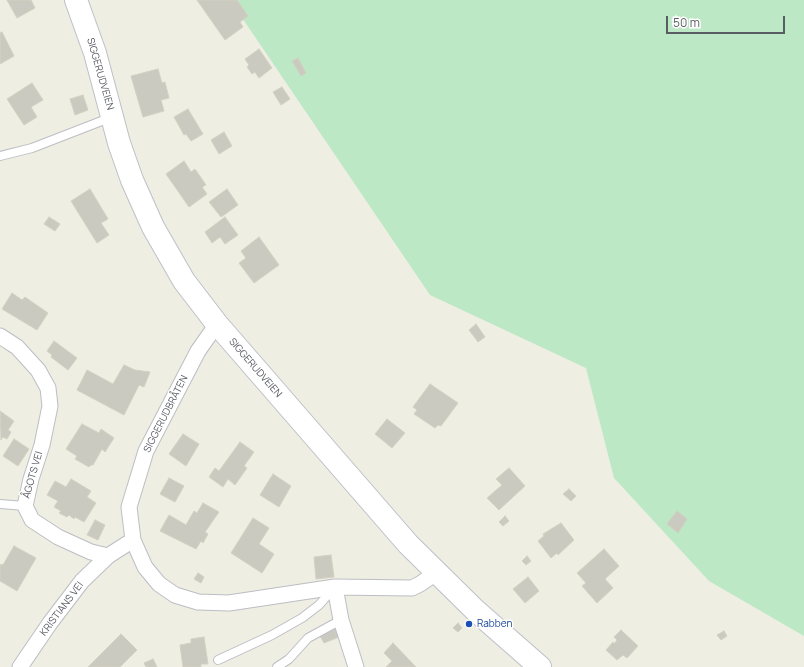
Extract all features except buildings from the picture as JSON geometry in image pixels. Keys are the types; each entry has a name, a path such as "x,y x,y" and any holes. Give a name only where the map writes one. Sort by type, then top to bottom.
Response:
{"main road":[{"name":"SIGGERUDVEIEN","path":"76,0 95,53 112,117 132,180 153,227 184,280 217,324 375,508 436,573 540,667"}],"street":[{"name":"SIGGERUDBRÅTEN","path":"217,324 198,351 146,450 129,507 133,540 145,567 159,584 175,595 198,602 229,603 335,587 412,588 436,573"},
{"name":"ÅGOTS VEI","path":"0,336 17,347 38,370 48,388 50,406 42,445 31,479 25,506 32,520 58,537 91,552 108,556"},
{"path":"108,556 133,540"},
{"name":"KRISTIANS VEI","path":"20,667 50,623 78,587 108,556"},
{"path":"335,587 341,620 356,667"}],"lane":[{"path":"0,156 32,148 112,117"},
{"path":"0,504 25,506"},
{"path":"218,660 272,635 302,618 319,605 335,587"},
{"path":"277,667 288,659 308,638 341,620"}],"green space":[{"path":"230,0 804,0 804,636 709,581 614,478 586,368 430,295"}],"place":[{"name":"Rabben","path":"469,624"}]}
